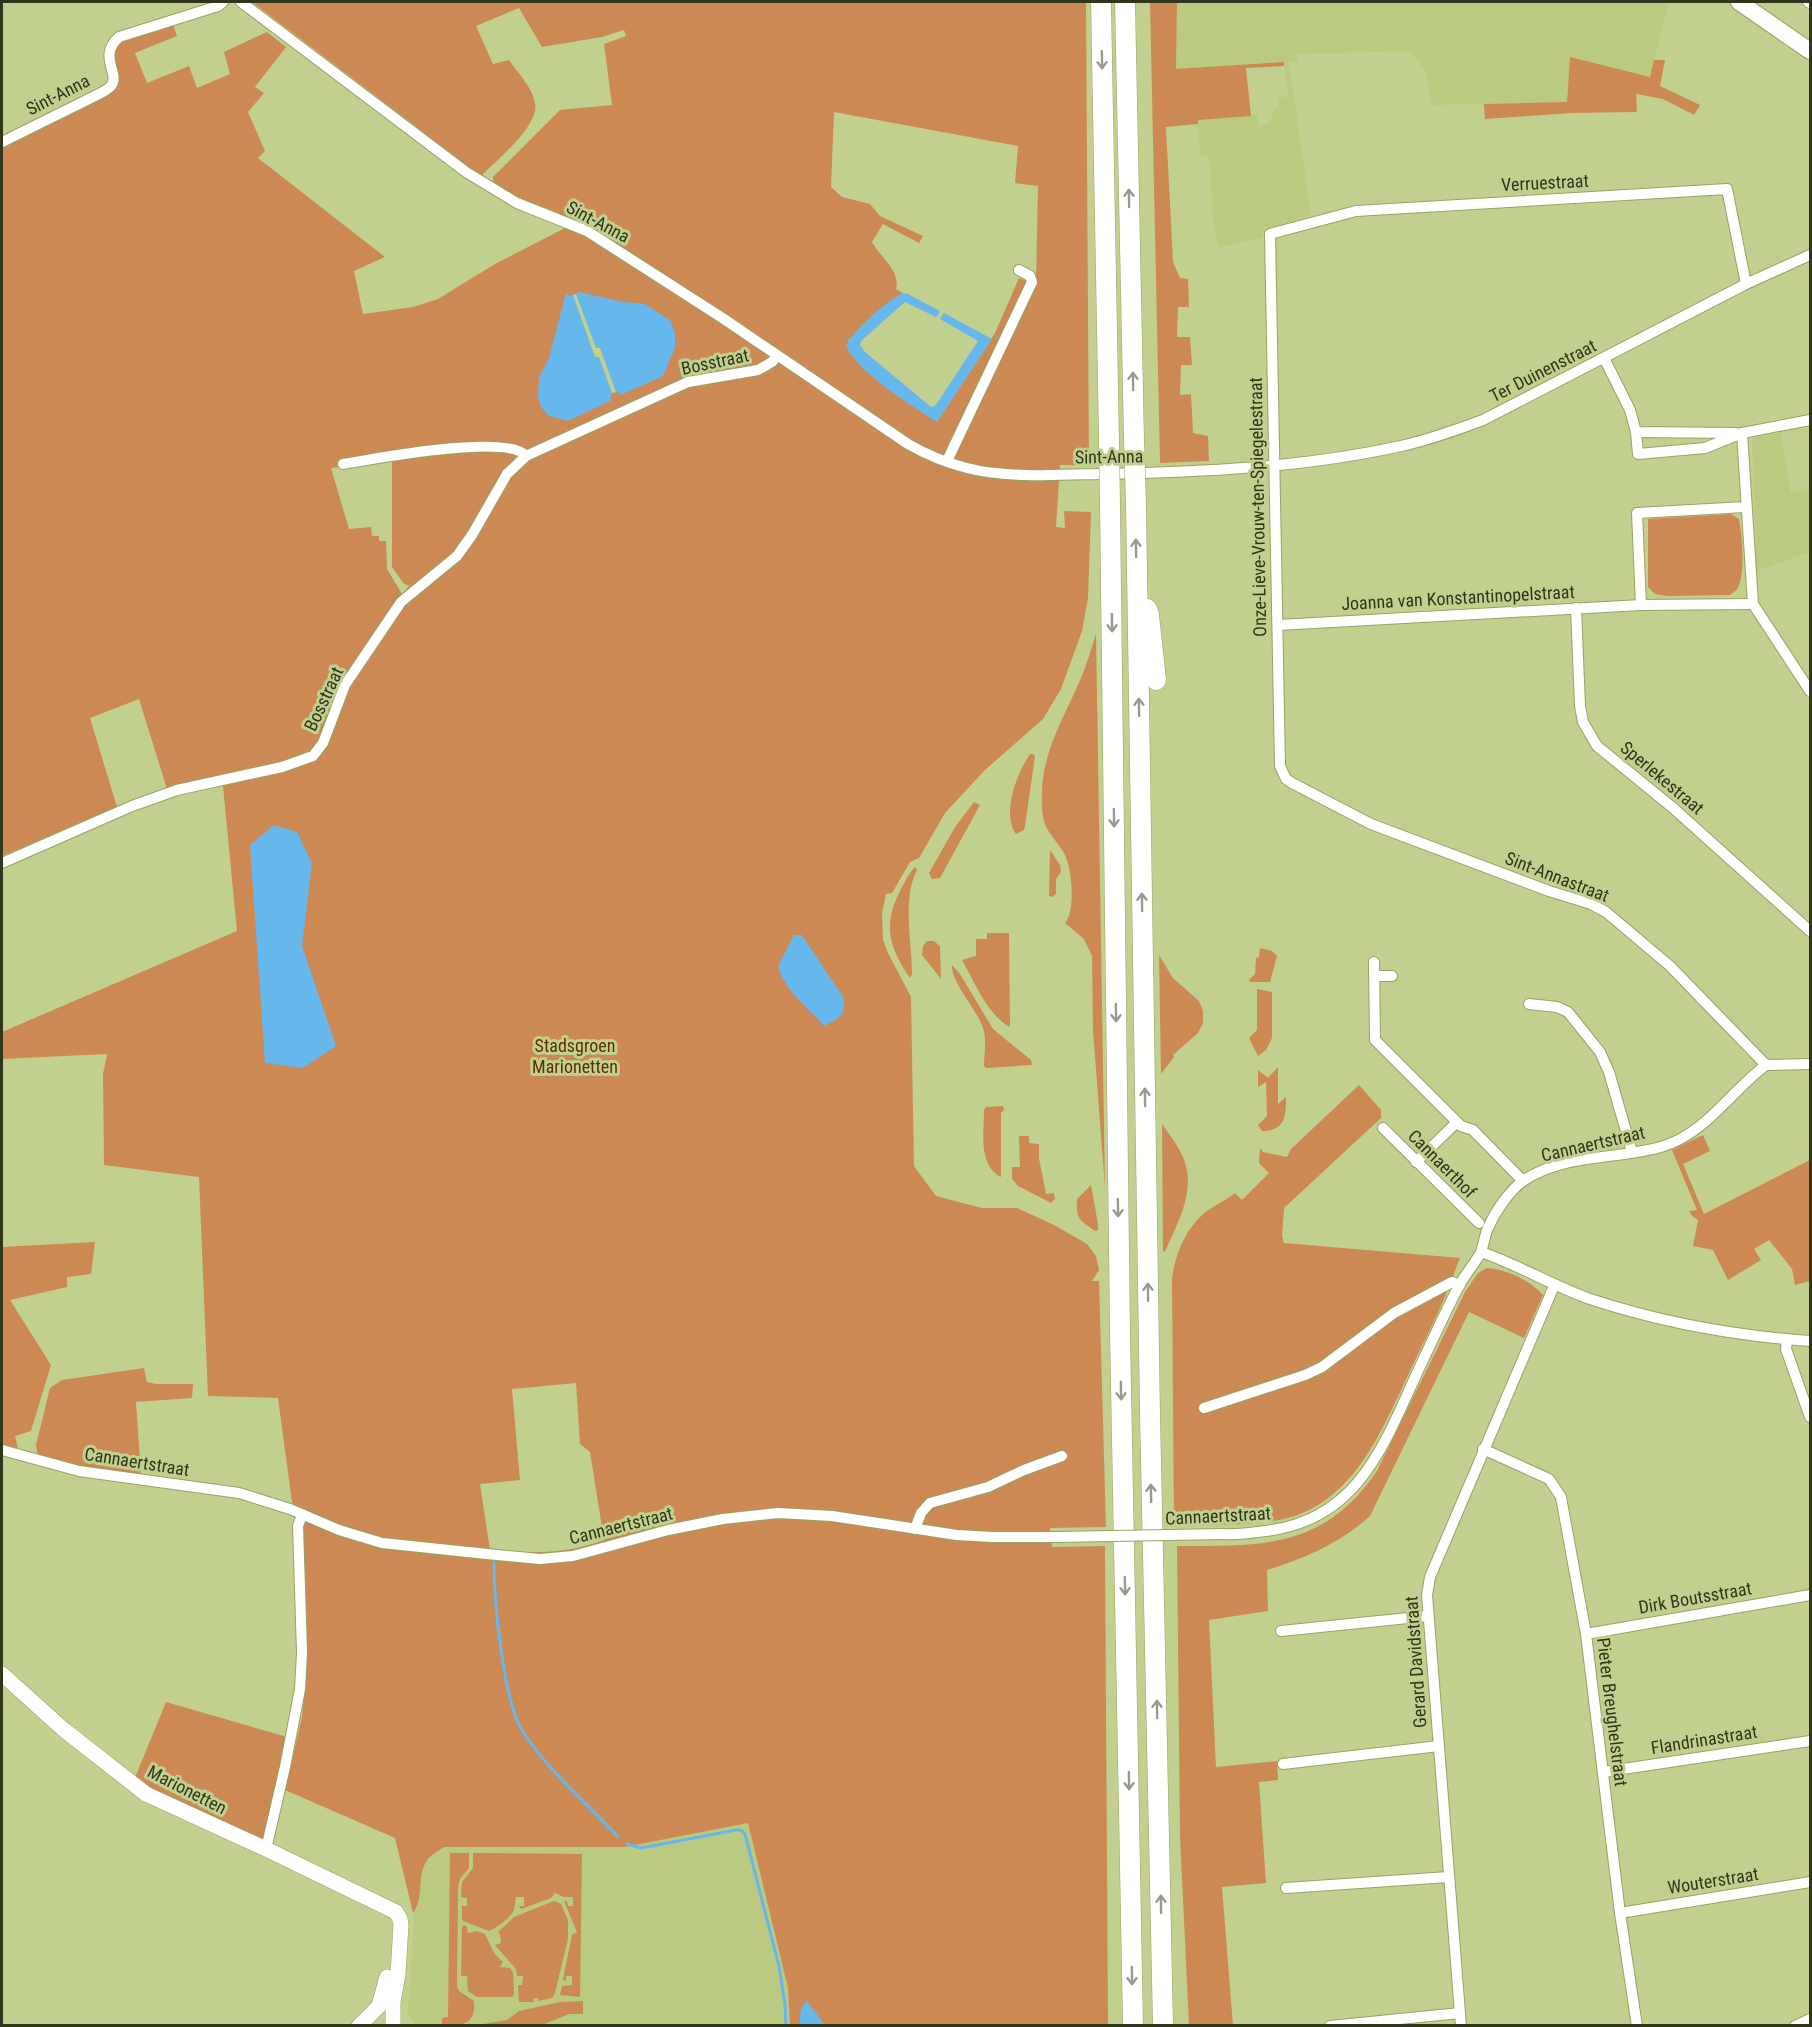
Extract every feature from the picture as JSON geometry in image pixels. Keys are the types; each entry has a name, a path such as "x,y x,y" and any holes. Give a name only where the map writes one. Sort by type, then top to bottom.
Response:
{"highway":[{"path":"1101,2 1132,2025"},
{"path":"1125,2 1163,2025"},
{"path":"1098,586 1111,565"},
{"path":"1137,591 1149,615 1156,680"},
{"path":"1105,1252 1120,1333"},
{"path":"1150,1414 1159,1327"}],"main road":[{"path":"1739,2 1810,51"}],"street":[{"name":"Sint-Anna","path":"2,142 110,87 114,80 109,53 112,44 119,37 218,6 223,2"},
{"name":"Sint-Anna","path":"241,2 466,172 517,202 587,231 924,454 968,469 1063,475 1180,472 1273,466"},
{"name":"Verruestraat","path":"1270,234 1356,211 1727,189 1746,284"},
{"name":"Onze-Lieve-Vrouw-ten-Spiegelestraat","path":"1270,234 1280,766 1286,779"},
{"name":"Ter Duinenstraat","path":"1273,466 1403,446 1483,420 1746,284 1810,255"},
{"path":"947,461 1032,282 1030,276 1018,270"},
{"name":"Bosstraat","path":"2,863 132,806 177,790 282,767 313,756 322,743 345,685 401,602 457,555 472,535 507,474 525,456 688,382 749,372 765,367 777,356"},
{"path":"1604,358 1630,410 1636,432 1638,454 1705,448 1742,433 1810,420"},
{"path":"1636,432 1742,433"},
{"path":"1742,433 1753,604 1810,691"},
{"path":"343,464 475,446 514,449 525,456"},
{"path":"1641,605 1637,513 1745,507"},
{"name":"Joanna van Konstantinopelstraat","path":"1278,625 1641,605 1753,604"},
{"name":"Sperlekestraat","path":"1576,608 1580,705 1583,722 1597,746 1672,807 1810,931"},
{"name":"Sint-Annastraat","path":"1286,779 1371,824 1591,904 1606,912 1670,966 1766,1065"},
{"path":"1374,962 1375,1040 1456,1122 1473,1130 1523,1181"},
{"path":"1374,976 1392,976"},
{"path":"1528,1004 1563,1008 1600,1052 1609,1072 1632,1152"},
{"path":"1766,1065 1810,1064"},
{"name":"Cannaertstraat","path":"2,1450 79,1471 239,1493 290,1509 339,1530 382,1543 540,1558 573,1556 668,1530 723,1519 769,1514 832,1516 957,1535 992,1537 1224,1534 1279,1529 1304,1522 1334,1506 1353,1489 1375,1458 1460,1285 1481,1252 1489,1227 1509,1195 1523,1181 1559,1165 1663,1146 1686,1136 1707,1121 1753,1074 1766,1065"},
{"path":"1416,1162 1456,1122"},
{"name":"Cannaerthof","path":"1383,1128 1479,1223"},
{"path":"1481,1252 1500,1258 1554,1286 1632,1311 1709,1328 1810,1341"},
{"path":"1204,1408 1305,1375 1322,1367 1394,1313 1452,1282 1460,1285"},
{"name":"Gerard Davidstraat","path":"1461,2025 1426,1595 1430,1576 1554,1286"},
{"path":"1786,1339 1786,1348 1810,1417"},
{"name":"Pieter Breughelstraat","path":"1483,1449 1549,1479 1561,1497 1586,1634 1636,2025"},
{"path":"915,1529 921,1513 930,1503 988,1487 1062,1456"},
{"path":"266,1849 300,1689 302,1653 298,1526 302,1515"},
{"name":"Dirk Boutsstraat","path":"1586,1634 1810,1595"},
{"path":"1281,1631 1428,1616"},
{"name":"Marionetten","path":"2,1674 63,1729 146,1794 396,1912 401,1920 393,2025"},
{"name":"Flandrinastraat","path":"1603,1772 1810,1741"},
{"path":"1283,1764 1438,1746"},
{"path":"1286,1888 1448,1877"},
{"name":"Wouterstraat","path":"1620,1913 1810,1882"},
{"path":"364,2021 376,2011 387,1977 390,1922 378,1903"},
{"path":"1330,2025 1460,2013"},
{"path":"364,2021 381,2017 393,2025"},
{"path":"1796,2025 1810,2019"}],"shaded area":[{"path":"1177,2 1669,2 1650,77 1570,57 1567,102 1431,105 1425,69 1410,51 1298,54 1297,61 1289,62 1311,215 1263,230 1263,238 1219,247 1213,221 1209,156 1201,157 1197,120 1257,115 1258,126 1270,123 1273,111 1278,108 1278,98 1288,96 1284,62 1176,69"},
{"path":"1781,432 1791,493 1810,487 1810,552 1757,571 1752,444 1756,437"},
{"path":"748,1823 788,1988 790,2025 415,2026 408,2012 413,1913 425,1863 443,1847 625,1847"}],"green space":[{"name":"Stadsgroen Marionetten","path":"252,2 1086,2 1089,465 1060,465 1056,527 1065,528 1064,511 1091,512 1088,598 1082,631 1061,689 1043,719 985,770 945,813 919,858 910,862 892,893 886,894 882,913 883,940 911,997 914,1166 936,1196 982,1208 1017,1208 1054,1225 1087,1244 1096,1256 1099,1270 1092,1281 1099,1281 1106,1527 1050,1528 1052,1547 1105,1546 1108,2025 790,2025 788,1988 748,1823 625,1847 444,1847 432,1855 423,1868 418,1901 413,1913 395,1838 285,1790 302,1717 307,1667 302,1534 292,1502 278,1398 208,1396 199,1177 104,1165 103,1074 107,1054 2,1059 2,1032 237,931 223,786 216,777 167,789 139,699 90,718 117,807 2,856 2,146 106,94 113,54 119,44 130,37 173,24 177,36 135,53 147,83 189,66 197,88 230,74 224,52 267,32 286,47 255,87 264,93 248,112 265,151 258,158 385,257 354,271 363,314 413,307 438,299 495,264 565,228 559,213 511,195 493,182 493,177 560,110 612,105 604,44 626,36 624,30 602,37 542,47 519,8 476,26 493,64 509,60 528,86 535,103 535,112 524,132 481,176","holes":["834,112 1018,146 1015,183 1038,186 1036,284 1019,278 995,333 937,422 848,341 889,302 903,293 896,289 897,282 893,270 872,242 883,224 919,243 923,236 880,216 870,204 842,197 831,187","392,460 392,567 404,584 409,586 402,594 387,569 386,541 379,541 379,536 372,536 371,527 349,529 331,468","576,1383 580,1444 590,1452 604,1540 561,1551 490,1550 480,1484 520,1480 512,1389"]},
{"path":"1150,2 1177,2 1176,69 1284,62 1284,66 1246,68 1251,116 1198,120 1198,124 1166,127 1173,262 1180,278 1188,279 1189,307 1178,307 1177,337 1190,337 1192,365 1181,365 1180,395 1191,394 1193,433 1208,436 1209,461 1160,463"},
{"path":"1570,57 1650,77 1654,60 1665,60 1660,86 1700,105 1694,115 1663,99 1636,94 1637,112 1572,113 1485,119 1484,104 1567,102"},
{"path":"1731,514 1739,519 1742,544 1742,575 1736,591 1730,595 1667,596 1655,594 1648,587 1648,519"},
{"path":"1096,634 1105,1188 1093,1030 1092,956 1084,939 1065,923 1071,909 1072,899 1069,868 1064,853 1044,822 1042,797 1046,761 1083,673"},
{"path":"1030,754 1035,756 1025,826 1024,830 1016,834 1012,826 1010,805 1016,782"},
{"path":"974,802 980,805 940,878 932,879 929,873 955,827"},
{"path":"1050,850 1060,865 1061,872 1056,879 1056,894 1052,897 1049,896"},
{"path":"915,867 917,870 912,881 909,907 912,974 910,978 893,947 890,928 893,907"},
{"path":"987,933 1009,933 1010,1027 1002,1022 988,1006 962,960 976,956 976,939 987,939"},
{"path":"927,941 934,941 940,946 941,979 922,955 923,946"},
{"path":"1260,948 1272,951 1277,956 1270,982 1250,982 1249,980 1255,974 1256,958 1259,957"},
{"path":"1159,955 1173,978 1199,1001 1203,1011 1203,1023 1198,1033 1173,1055 1174,1057 1161,1074"},
{"path":"952,965 960,974 993,1029 1031,1060 1032,1065 986,1068 984,1066 983,1028 956,980"},
{"path":"1257,989 1272,992 1272,1038 1266,1050 1258,1056 1249,1038 1257,1030"},
{"path":"1278,1067 1278,1104 1286,1097 1285,1116 1276,1128 1262,1131 1258,1125 1267,1116 1266,1082 1258,1087 1258,1070 1268,1078"},
{"path":"1359,1085 1381,1110 1381,1118 1284,1208 1282,1236 1284,1243 1460,1258 1449,1288 1377,1437 1364,1459 1332,1495 1312,1509 1275,1521 1232,1525 1174,1526 1172,1279 1180,1249 1189,1230 1202,1215 1235,1193 1242,1200 1269,1173 1259,1163 1260,1148 1263,1152 1287,1157 1291,1149"},
{"path":"1003,1106 1004,1110 1001,1113 1001,1177 994,1172 986,1157 983,1128 986,1107"},
{"path":"1162,1124 1182,1155 1188,1180 1184,1205 1165,1252 1163,1251"},
{"path":"1703,1135 1710,1151 1683,1164 1704,1214 1810,1160 1810,1281 1795,1285 1792,1269 1769,1240 1754,1249 1761,1260 1728,1280 1713,1250 1693,1246 1698,1220 1689,1211 1697,1210 1672,1150"},
{"path":"1019,1136 1029,1136 1029,1143 1039,1144 1039,1158 1046,1194 1054,1193 1055,1199 1051,1203 1018,1186 1012,1179 1012,1167 1020,1167"},
{"path":"1091,1185 1098,1224 1098,1230 1095,1231 1082,1221 1077,1211 1077,1199"},
{"path":"95,1242 91,1274 67,1277 67,1287 10,1300 51,1365 31,1431 15,1436 18,1448 2,1446 2,1247"},
{"path":"1487,1268 1517,1276 1531,1284 1543,1295 1524,1338 1469,1312 1370,1516 1347,1534 1322,1549 1267,1570 1268,1611 1209,1620 1216,1767 1277,1761 1278,1780 1259,1782 1266,1883 1222,1887 1233,2025 1189,2025 1180,1837 1177,1546 1237,1545 1289,1538 1313,1529 1335,1516 1357,1497 1377,1471 1465,1292 1478,1273"},
{"path":"144,1368 147,1382 193,1384 192,1398 136,1402 141,1476 94,1470 41,1456 37,1452 36,1445 50,1388 62,1380"},
{"path":"166,1702 287,1737 271,1814 263,1839 147,1789 134,1780"},
{"path":"450,1853 469,1853 469,1868 460,1879 458,1887 457,1987 459,1991 474,2001 474,2009 473,2015 466,2023 442,2025 442,2018 448,2017"},
{"path":"473,1853 582,1854 580,1997 560,1995 562,1986 572,1985 572,1976 566,1976 566,1982 563,1979 572,1935 577,1932 564,1901 567,1901 568,1906 573,1906 573,1897 564,1897 555,1893 551,1898 521,1909 519,1906 524,1906 524,1897 516,1897 511,1915 489,1931 463,1921 462,1906 467,1906 467,1898 461,1897 462,1882 473,1868"},
{"path":"554,1901 561,1904 568,1920 568,1939 555,1993 552,1998 538,2001 538,1998 533,1999 534,2002 519,2002 518,1985 522,1985 523,1976 517,1976 516,1969 495,1945 501,1943 498,1932 514,1917"},
{"path":"464,1925 468,1933 477,1931 485,1934 494,1953 503,1962 500,1967 510,1968 513,1972 514,1994 512,1997 477,1997 468,1991 467,1976 461,1976 462,1927"},
{"path":"583,2001 583,2014 569,2014 542,2025 478,2025 507,2020 519,2011 560,2002"}],"water":[{"path":"579,292 645,304 671,321 675,334 675,348 663,376 621,395 618,392 612,393 610,401 568,421 549,416 541,407 538,397 539,378 549,358 566,293 570,296"},
{"path":"903,293 940,311 936,317 905,302 861,341 860,345 865,352 931,407 936,405 978,341 940,319 944,313 992,339 937,422 874,378 853,357 846,346 871,316"},
{"path":"274,825 297,832 312,863 302,946 336,1046 303,1068 265,1063 250,845"},
{"path":"794,935 802,935 843,997 843,1012 837,1019 824,1026 791,991 778,966"},
{"path":"807,2001 825,2025 800,2025 801,2009"}],"pier":[{"path":"576,294 596,348 600,348 616,392 612,393 599,357 595,357 573,295"}],"waterway":[{"path":"494,1562 501,1650 516,1717 523,1732 544,1760 618,1837"},
{"path":"627,1844 641,1848 736,1830 741,1830 745,1834 779,1966 786,2026"}]}
